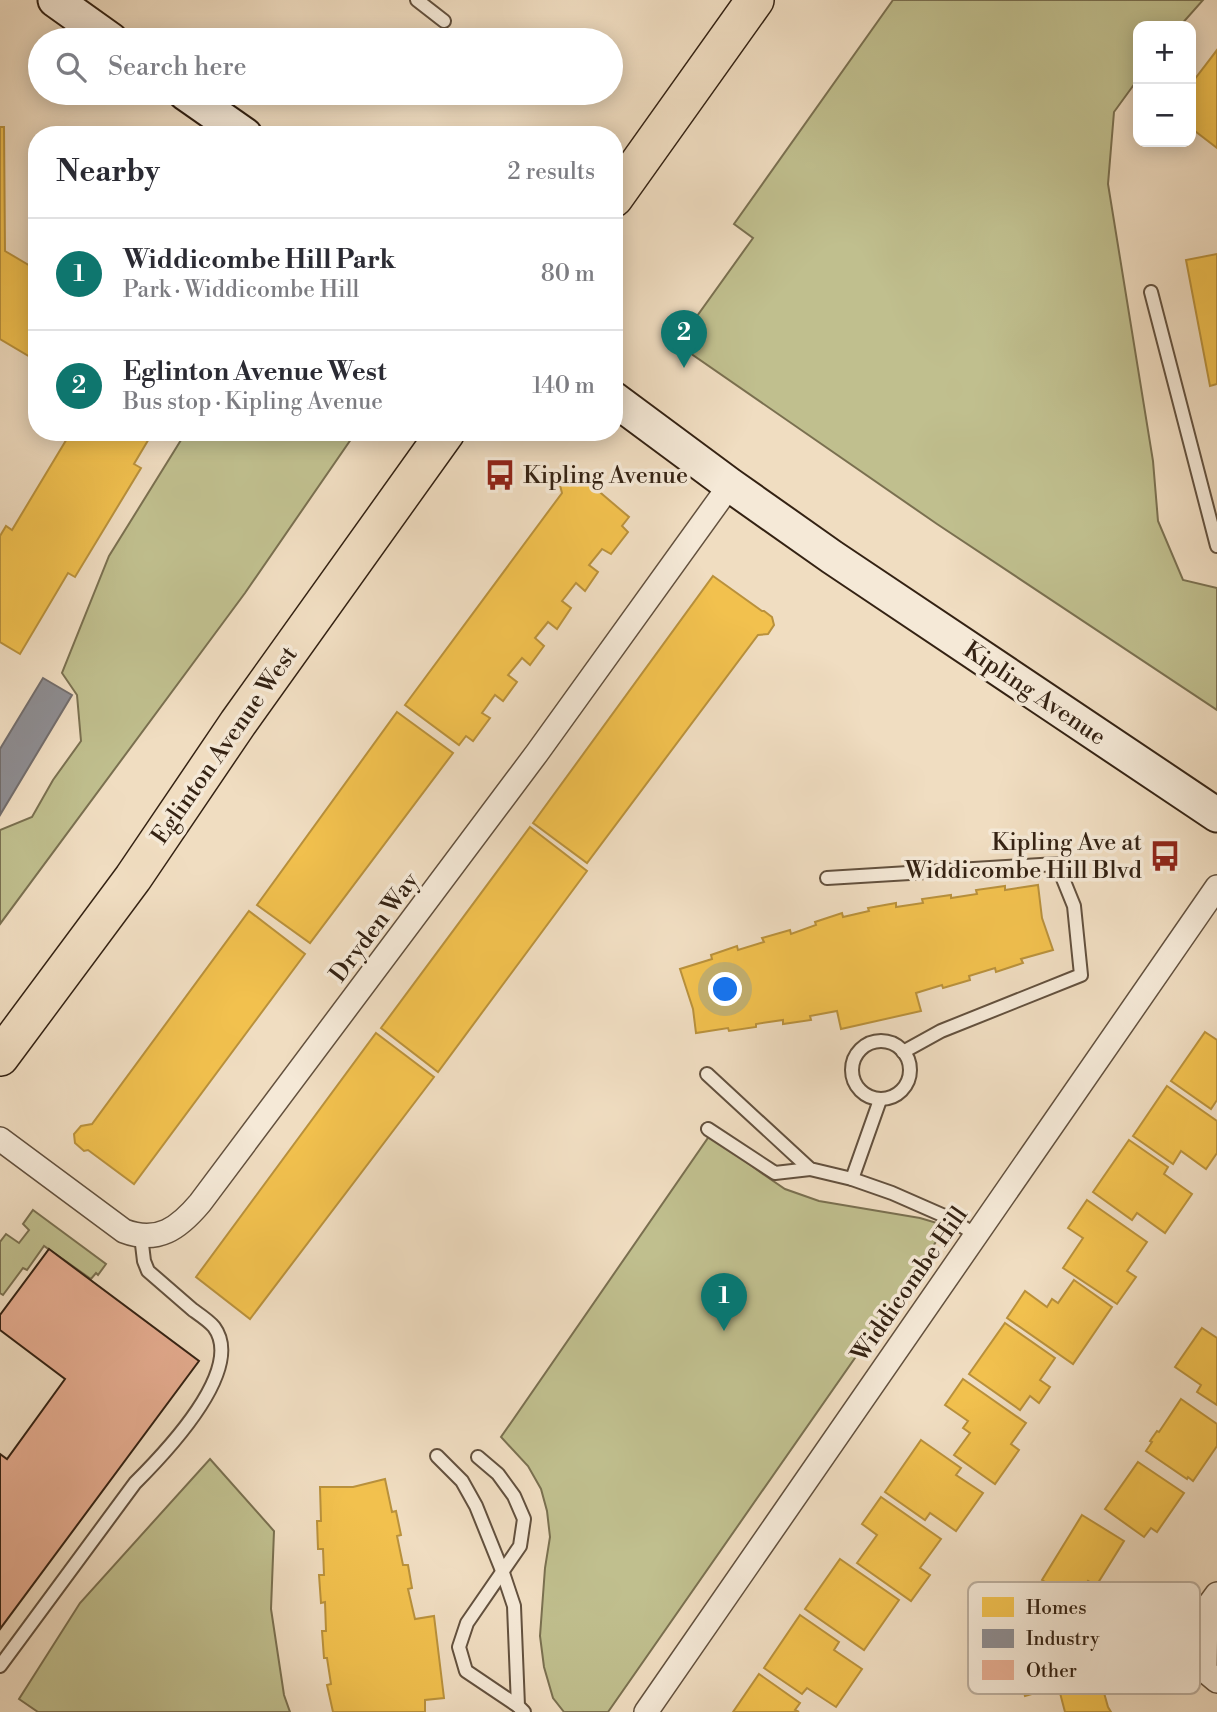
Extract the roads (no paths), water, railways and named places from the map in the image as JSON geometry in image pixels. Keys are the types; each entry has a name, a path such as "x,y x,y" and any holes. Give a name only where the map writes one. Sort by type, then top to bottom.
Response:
{"main road":[{"path":"55,0 94,28"},
{"path":"623,185 755,0"},
{"path":"202,105 232,126"},
{"name":"Kipling Avenue","path":"623,406 844,565 1217,815"},
{"name":"Eglinton Avenue West","path":"0,1057 133,878 237,723 440,441"}],"street":[{"name":"Dryden Way","path":"141,1236 158,1235 174,1228 200,1203 537,753 730,485"},
{"name":"Widdicombe Hill","path":"646,1712 1217,887"},
{"path":"0,1139 111,1223 124,1231 141,1236"},
{"path":"1217,1594 1206,1609 1205,1671 1217,1681"}],"lane":[{"path":"417,0 444,21"},
{"path":"1151,292 1217,546"},
{"path":"827,878 1057,864 1074,906 1082,975 941,1031 903,1052"},
{"path":"885,1041 903,1052 910,1067 907,1083 896,1096 880,1100 861,1092 852,1073 857,1053 874,1042 885,1041"},
{"path":"707,1074 810,1169"},
{"path":"852,1179 880,1100"},
{"path":"708,1129 775,1173 810,1169 852,1179 892,1193 949,1219 976,1235"},
{"path":"0,1666 135,1483 159,1460 193,1417 216,1379 220,1340 214,1327 148,1271 141,1236"},
{"path":"437,1456 462,1481 476,1506 514,1606 521,1709"},
{"path":"478,1457 498,1474 514,1496 524,1519 520,1546 467,1623 459,1647 466,1671 521,1709"}],"place":[{"name":"Eglinton Avenue West","path":"684,368"},
{"name":"Kipling Avenue","path":"500,475"},
{"name":"Kipling Ave at Widdicombe Hill Blvd","path":"1165,856"},
{"name":"Widdicombe Hill Park","path":"724,1331"}]}
